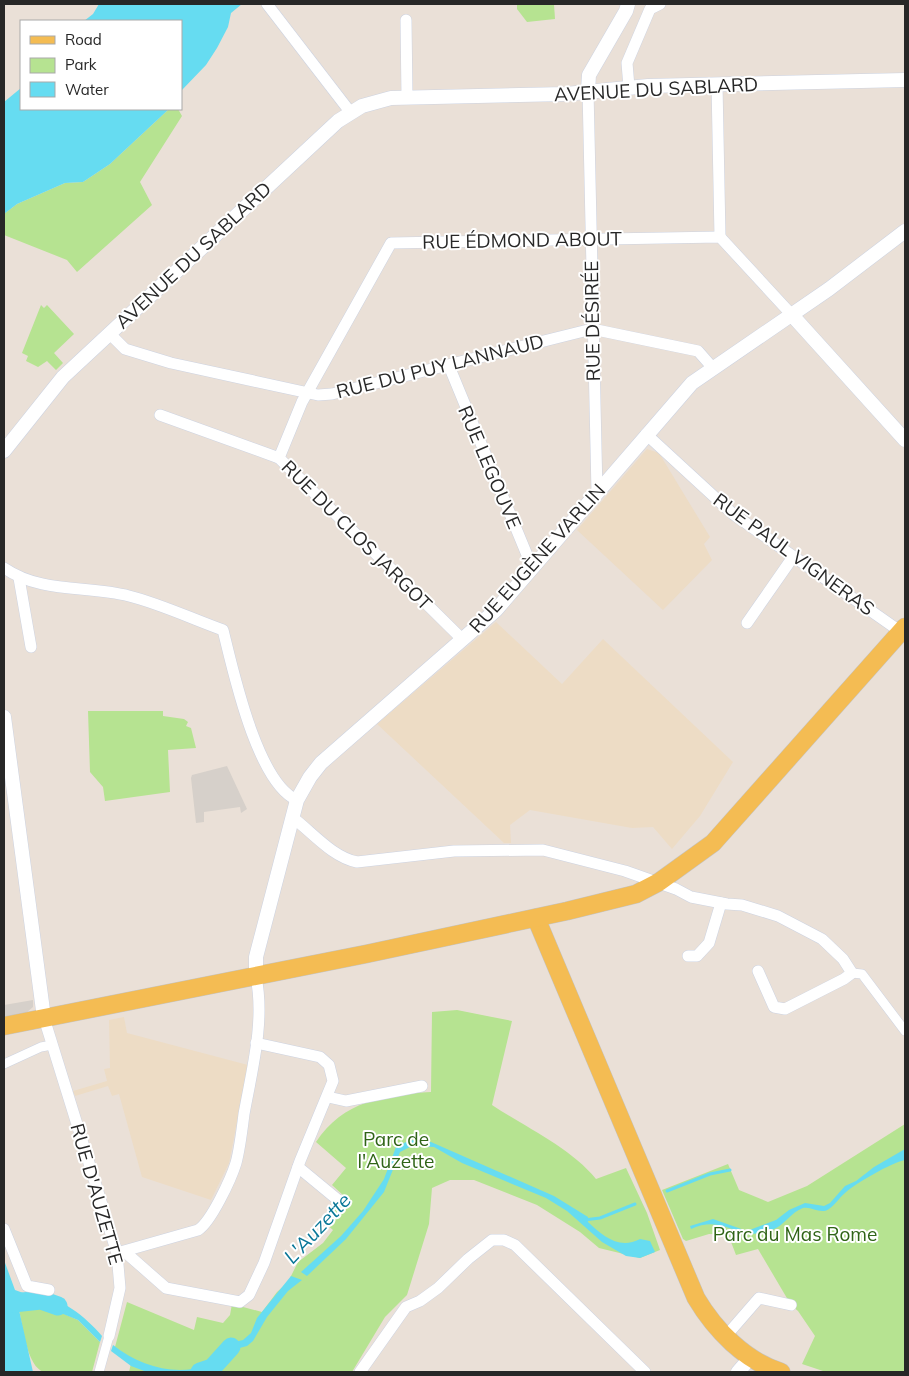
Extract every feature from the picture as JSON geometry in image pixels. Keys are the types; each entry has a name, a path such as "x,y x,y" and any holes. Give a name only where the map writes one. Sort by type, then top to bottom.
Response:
{"main road":[{"path":"4,1026 256,977 536,918 636,894 659,882 713,843 903,629"},
{"path":"536,918 696,1298 710,1321 726,1336 767,1368 781,1372"}],"street":[{"path":"267,4 351,113"},
{"path":"588,90 589,75 626,11 628,4"},
{"path":"629,87 627,63 650,9 660,4"},
{"path":"406,20 407,97"},
{"name":"AVENUE DU SABLARD","path":"4,451 63,377 338,121 362,106 391,98 407,97 566,94 588,90 629,87 905,80"},
{"path":"717,84 720,237 905,440"},
{"name":"RUE DÉSIRÉE","path":"588,90 597,492"},
{"name":"RUE EUGÈNE VARLIN","path":"256,977 256,957 297,800 310,777 321,763 496,610 682,392 712,367 829,289 905,231"},
{"name":"RUE ÉDMOND ABOUT","path":"307,393 391,243 720,237"},
{"name":"RUE DU PUY LANNAUD","path":"109,333 126,349 171,363 307,393 332,394 592,329 698,351 712,367"},
{"name":"RUE LEGOUVE","path":"449,366 532,567"},
{"name":"RUE DU CLOS JARGOT","path":"307,393 279,458 463,640"},
{"path":"160,415 279,458"},
{"name":"RUE PAUL VIGNERAS","path":"646,434 733,514 793,558 903,629"},
{"path":"747,624 793,558"},
{"path":"4,568 18,578 59,588 129,596 223,630 243,708 264,762 288,795 297,800"},
{"path":"18,578 30,648"},
{"path":"4,717 44,1018"},
{"path":"292,817 310,833 348,860 358,862 454,851 543,850 659,882 691,897 760,910 805,929 822,939 843,959 852,972"},
{"path":"688,956 697,956 709,944 721,903"},
{"path":"758,970 774,1008 785,1008 852,972 862,974 905,1031"},
{"path":"121,1253 198,1230 208,1219 236,1164 256,1043 259,991 256,977"},
{"name":"RUE D'AUZETTE","path":"44,1018 121,1253 120,1288 99,1372"},
{"path":"121,1253 166,1288 232,1301 244,1300 264,1263 298,1167 333,1082 329,1065 320,1057 256,1043"},
{"path":"4,1064 41,1047 52,1045"},
{"path":"328,1097 346,1101 422,1086"},
{"path":"298,1167 338,1200"},
{"path":"4,1229 27,1286 49,1290"},
{"path":"360,1372 406,1307 420,1301 438,1288 468,1259 492,1240 504,1240 515,1245 645,1372"},
{"path":"726,1336 759,1298 791,1305"},
{"path":"738,1372 751,1357"}],"shaded area":[{"path":"647,449 659,453 710,537 704,544 712,560 663,610 577,530"},
{"path":"496,622 562,684 603,639 733,762 700,816 672,849 653,827 632,828 530,810 510,825 511,843 504,843 377,724"},
{"path":"227,766 247,809 241,813 240,807 204,812 204,822 196,823 192,775"},
{"path":"33,1000 33,1007 26,1013 4,1017 4,1005"},
{"path":"124,1017 127,1033 248,1065 229,1163 211,1200 142,1177 119,1094 112,1096 108,1086 75,1096 73,1091 107,1081 104,1069 110,1068 109,1020"}],"green space":[{"path":"517,4 554,4 555,19 527,22 517,9"},
{"path":"168,110 179,110 182,116 140,182 152,205 77,272 67,260 4,235 4,214 17,204 65,183 83,182 110,164"},
{"path":"41,305 44,308 47,305 74,334 54,353 63,363 56,370 47,361 38,367 26,361 28,356 22,353"},
{"path":"88,711 163,711 163,716 184,719 188,722 186,726 191,728 196,748 168,750 170,792 105,801 103,787 90,772"},
{"name":"Parc de l'Auzette","path":"457,1010 512,1021 492,1105 574,1157 596,1179 626,1168 647,1213 660,1250 640,1258 599,1248 580,1232 537,1205 474,1180 450,1180 432,1188 429,1224 407,1295 385,1317 352,1372 129,1372 132,1359 115,1347 127,1302 194,1330 197,1317 223,1323 230,1315 232,1304 262,1312 277,1292 288,1282 298,1262 323,1243 333,1230 321,1220 344,1196 332,1185 346,1168 316,1142 339,1117 352,1109 381,1098 431,1092 432,1012"},
{"name":"Parc du Mas Rome","path":"905,1124 905,1372 826,1372 802,1364 815,1336 798,1311 791,1305 758,1249 736,1255 728,1234 709,1234 686,1241 683,1239 662,1190 728,1164 739,1190 768,1202 807,1186"},
{"path":"39,1303 78,1320 100,1342 92,1372 44,1372 33,1363 19,1310 25,1304"}],"water":[{"path":"99,4 242,4 231,13 228,27 206,65 182,90 182,20 85,20 93,14"},
{"path":"20,89 20,110 168,110 110,164 83,182 65,183 17,204 4,214 4,102"},
{"path":"410,1140 431,1142 554,1196 588,1217 588,1222 612,1240 625,1243 640,1239 650,1241 655,1252 640,1258 626,1256 602,1242 567,1211 546,1198 462,1163 434,1147 412,1146 400,1152 384,1192 346,1239 307,1276 301,1272 341,1236 363,1211 384,1179 396,1147"},
{"path":"905,1149 905,1160 883,1169 857,1184 826,1211 803,1208 776,1228 760,1233 750,1234 714,1224 691,1229 690,1226 713,1219 747,1231 776,1220 789,1210 805,1203 824,1206 830,1203 845,1186 856,1181 874,1167"},
{"path":"4,1260 15,1290 26,1294 28,1303 19,1310 33,1372 4,1372"},
{"path":"291,1276 302,1280 288,1291 267,1317 253,1341 247,1346 232,1350 214,1370 214,1361 226,1344 243,1340 251,1333 257,1318"},
{"path":"34,1294 54,1299 72,1309 88,1321 102,1336 100,1342 78,1320 36,1303"},
{"path":"113,1345 134,1359 146,1364 181,1370 206,1366 207,1372 147,1372 131,1366 111,1351"}],"waterway":[{"path":"667,1191 710,1174 730,1170"},
{"path":"584,1220 600,1218 635,1204"},
{"name":"L'Auzette","path":"4,1304 41,1300 58,1306"},
{"name":"L'Auzette","path":"200,1372 212,1368 231,1347"}]}
